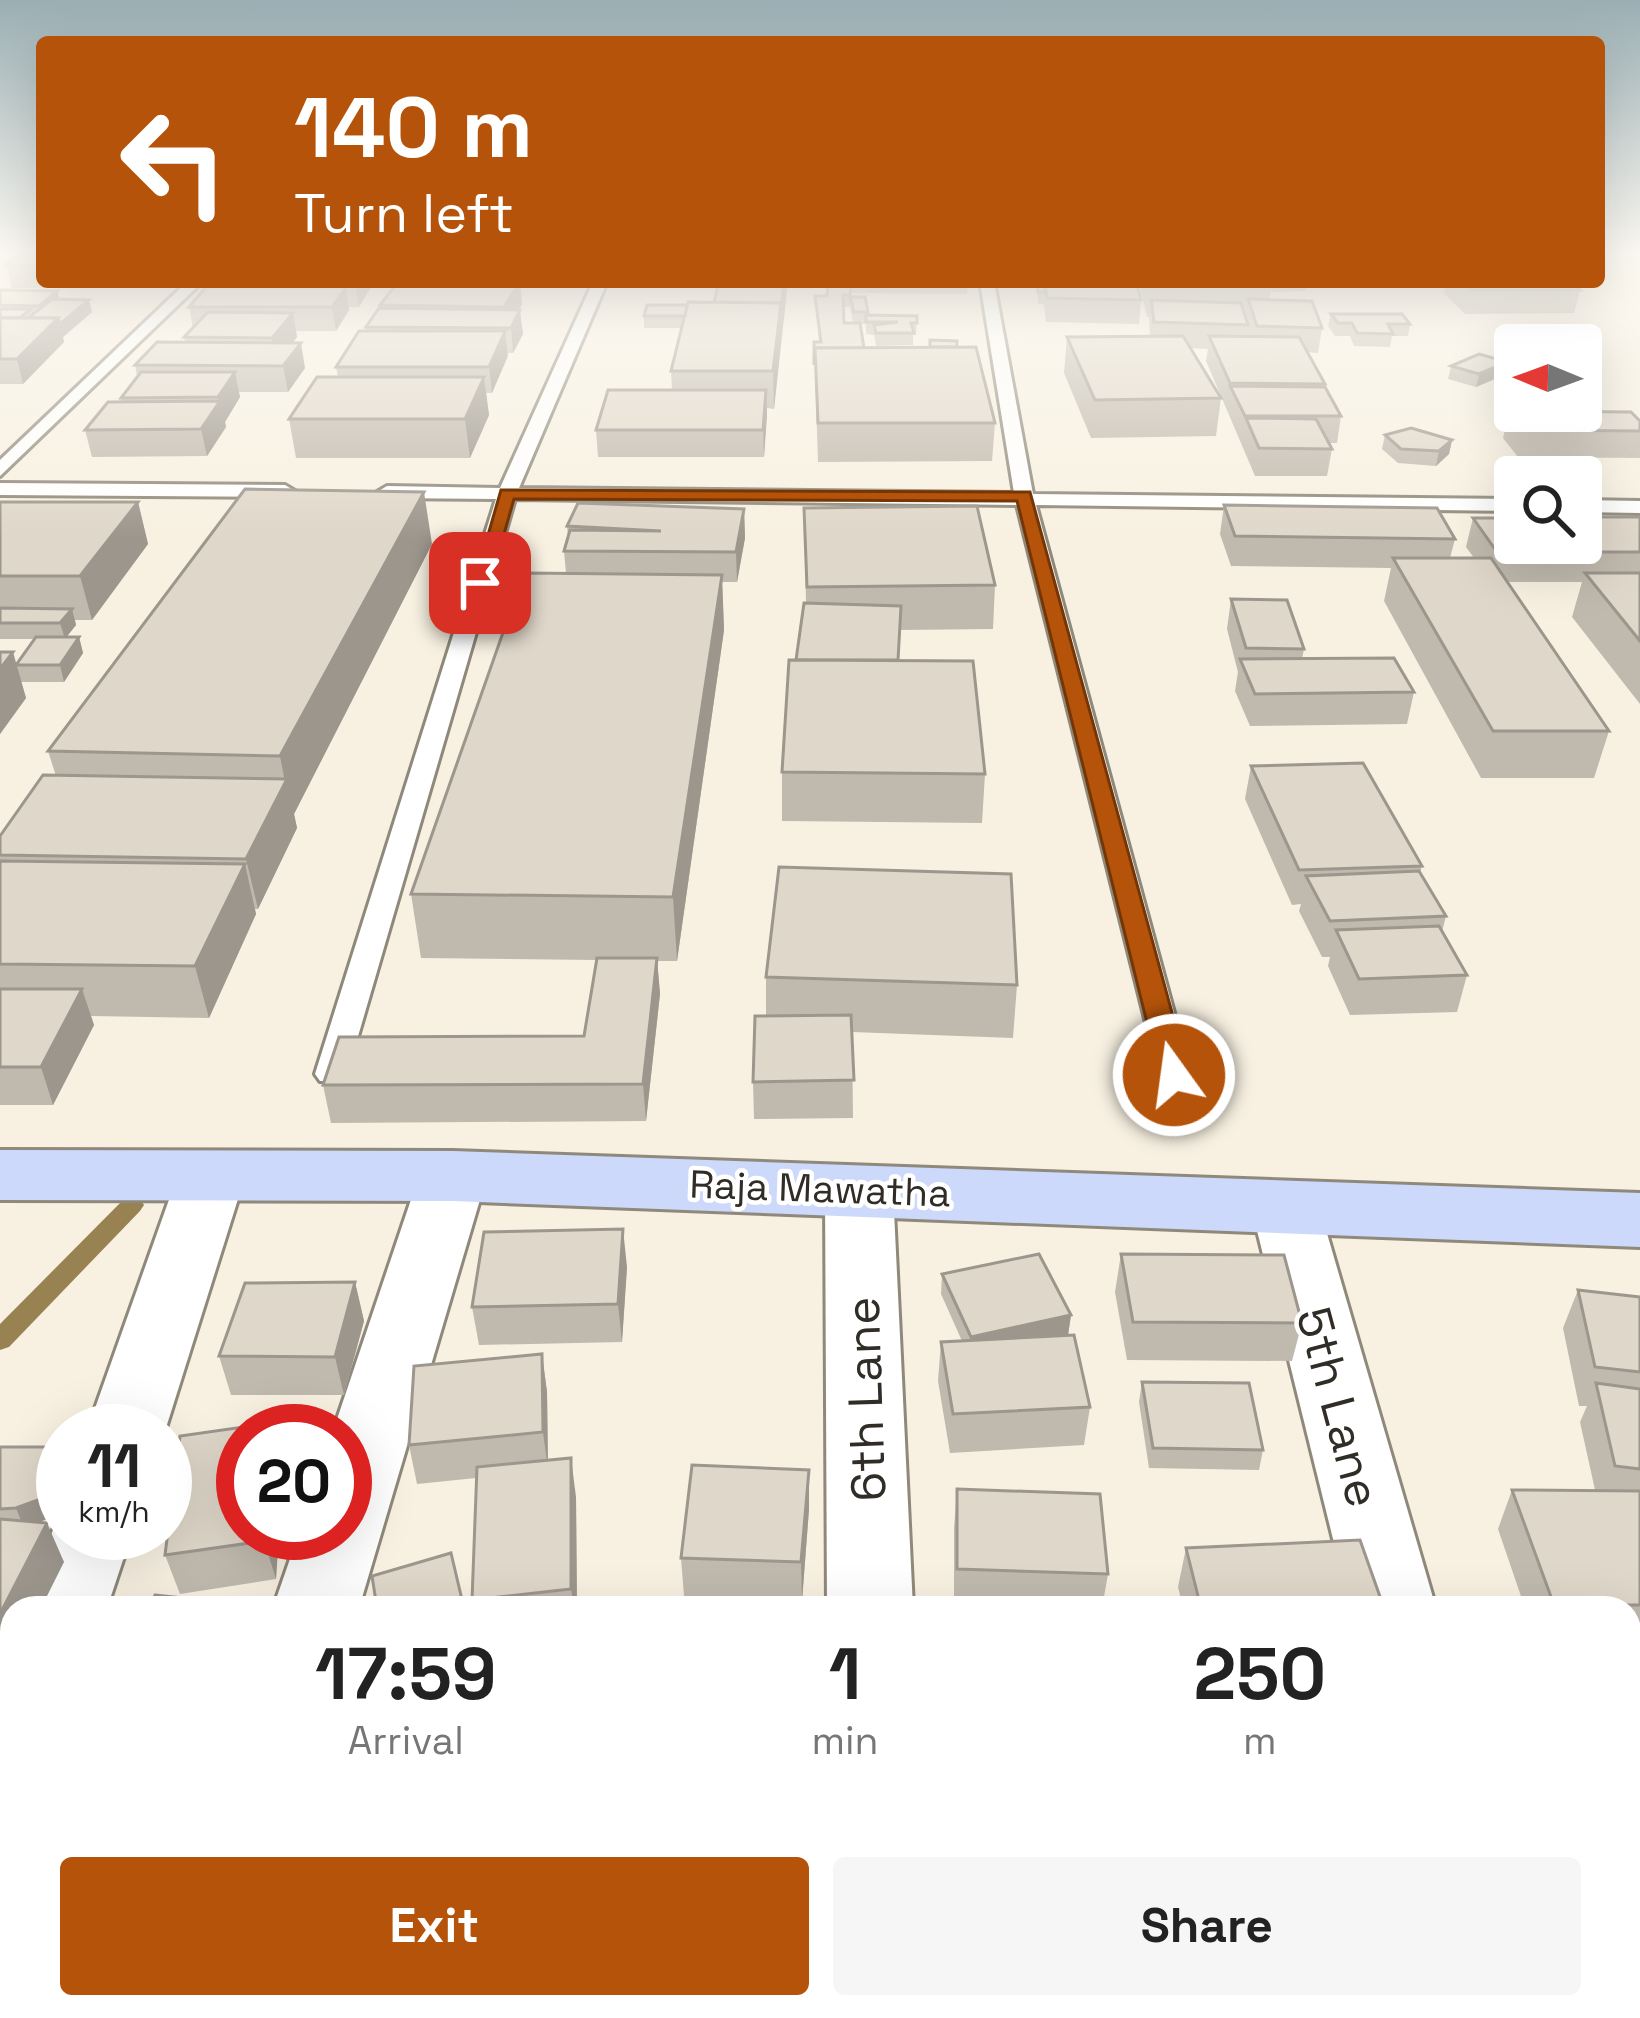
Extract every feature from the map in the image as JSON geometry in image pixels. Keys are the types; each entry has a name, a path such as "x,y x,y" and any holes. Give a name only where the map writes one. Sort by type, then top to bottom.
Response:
{"street":[{"name":"Raja Mawatha","path":"0,1175 210,1180 279,1174 453,1177 1640,1220"},
{"path":"372,1432 453,1177"},
{"path":"135,1404 210,1180"},
{"name":"6th Lane","path":"859,1190 870,1596"},
{"name":"5th Lane","path":"1285,1206 1391,1596"},
{"path":"68,1596 82,1560"},
{"path":"320,1596 331,1560"}],"lane":[{"path":"0,470 124,350"},
{"path":"331,1074 507,494 569,350"},
{"path":"999,350 1024,496 1174,1075"},
{"path":"0,489 300,492"},
{"path":"369,492 1494,505"},
{"path":"1602,506 1640,507"}],"building":[{"path":"0,350 26,350 17,359 0,359"},
{"path":"149,350 295,350 283,366 135,365"},
{"path":"347,350 496,350 489,367 336,367"},
{"path":"676,350 775,350 773,371 671,371"},
{"path":"815,350 977,350 995,423 818,423"},
{"path":"1073,350 1192,350 1221,398 1095,400"},
{"path":"1215,350 1306,350 1325,384 1230,383"},
{"path":"1479,354 1494,358 1494,368 1479,374 1451,366"},
{"path":"141,372 235,372 218,397 121,398"},
{"path":"317,377 484,377 465,419 289,419"},
{"path":"1230,386 1325,387 1341,416 1245,416"},
{"path":"608,390 766,390 763,430 596,430"},
{"path":"220,401 201,429 85,430 108,402"},
{"path":"1602,412 1631,412 1640,421 1640,431 1602,431"},
{"path":"1246,418 1316,419 1332,449 1259,448"},
{"path":"1411,428 1452,440 1439,451 1401,449 1385,435"},
{"path":"245,489 424,492 280,756 48,751"},
{"path":"0,502 138,502 80,576 0,576"},
{"path":"578,503 744,509 736,552 564,551 570,530 661,531 567,526"},
{"path":"1224,505 1437,508 1455,539 1235,536"},
{"path":"977,506 995,585 807,587 804,508"},
{"path":"1602,517 1640,517 1640,552 1602,552"},
{"path":"1473,518 1494,518 1494,548"},
{"path":"1393,558 1491,558 1609,731 1493,731"},
{"path":"524,573 722,575 673,897 411,894"},
{"path":"1585,573 1640,573 1640,641"},
{"path":"1231,599 1287,600 1304,649 1246,648"},
{"path":"804,603 901,606 898,660 796,660"},
{"path":"0,608 72,609 60,623 0,623"},
{"path":"36,637 79,637 60,665 16,665"},
{"path":"0,652 13,652 0,669"},
{"path":"1394,658 1414,692 1255,694 1240,659"},
{"path":"789,660 973,661 985,774 782,772"},
{"path":"1363,763 1422,866 1299,870 1251,766"},
{"path":"43,775 287,779 246,859 0,855 0,836"},
{"path":"0,861 245,864 195,966 0,964"},
{"path":"779,867 1011,874 1017,985 766,977"},
{"path":"1419,871 1446,916 1330,921 1306,876"},
{"path":"1439,926 1467,975 1359,979 1336,930"},
{"path":"597,958 657,958 643,1084 323,1085 339,1037 584,1036"},
{"path":"0,989 82,989 41,1067 0,1067"},
{"path":"851,1015 854,1080 753,1082 755,1016"},
{"path":"623,1229 618,1304 472,1307 484,1232"},
{"path":"1039,1254 1071,1315 971,1337 942,1274"},
{"path":"1121,1254 1284,1255 1302,1323 1133,1322"},
{"path":"355,1282 335,1357 219,1356 245,1283"},
{"path":"1578,1290 1640,1297 1640,1372 1595,1367"},
{"path":"1074,1335 1090,1407 953,1414 941,1342"},
{"path":"542,1354 543,1432 409,1445 414,1366"},
{"path":"1142,1382 1249,1383 1263,1450 1153,1448"},
{"path":"1596,1383 1640,1389 1640,1469 1615,1466"},
{"path":"216,1431 216,1548 192,1551 192,1434"},
{"path":"0,1447 36,1447 36,1501 0,1509"},
{"path":"571,1458 571,1589 472,1596 477,1467"},
{"path":"692,1465 809,1470 801,1562 681,1558"},
{"path":"957,1489 1100,1494 1108,1574 957,1569"},
{"path":"1512,1490 1640,1491 1640,1596 1551,1596"},
{"path":"0,1519 36,1522 36,1544 9,1596 0,1596"},
{"path":"1360,1540 1380,1596 1198,1596 1186,1548"},
{"path":"451,1553 461,1596 375,1596 372,1576"}],"waterway":[{"path":"0,1340 132,1205"}],"route":[{"path":"480,583 507,494 1024,496 1174,1075"}]}
